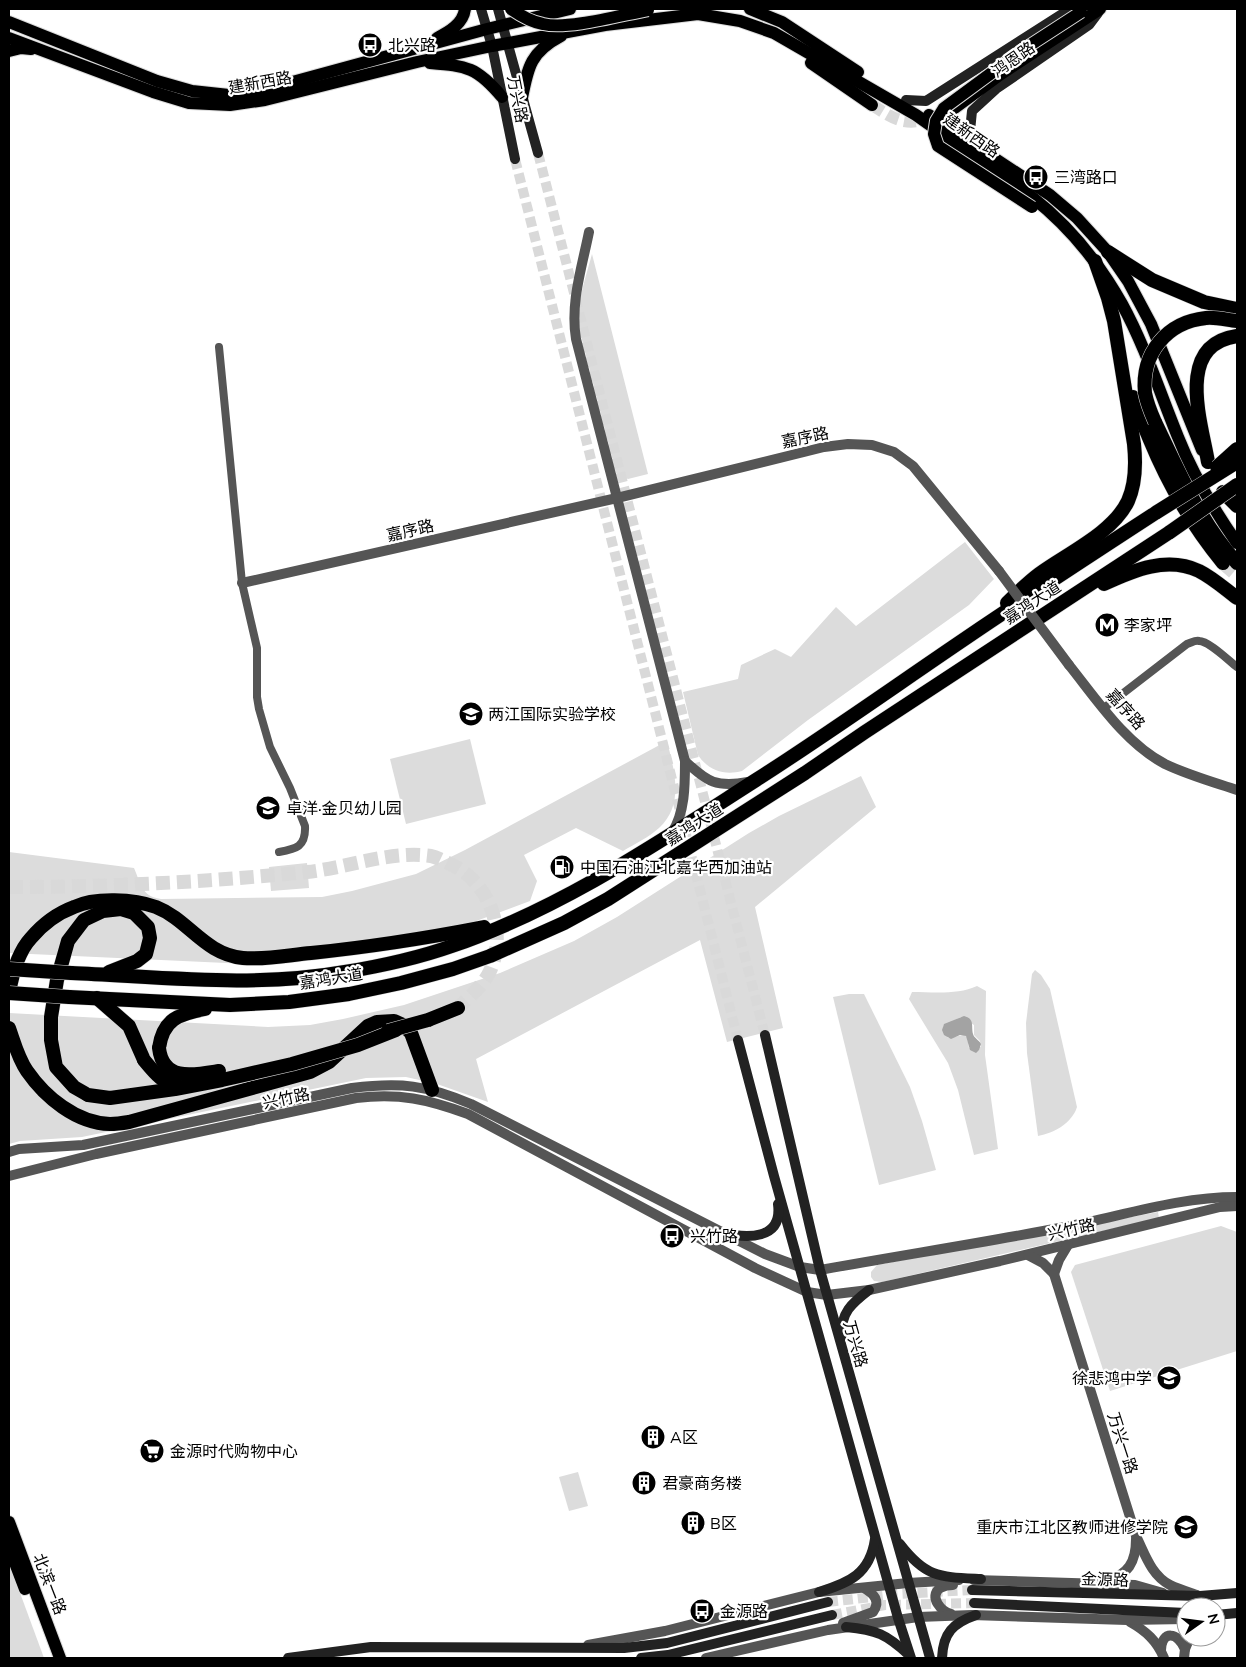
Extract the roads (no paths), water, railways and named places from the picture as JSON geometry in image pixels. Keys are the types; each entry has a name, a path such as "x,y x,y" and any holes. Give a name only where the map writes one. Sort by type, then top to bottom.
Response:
{"highway":[{"path":"1108,252 1152,280 1204,302 1237,309"},
{"path":"1095,261 1108,298 1136,407 1161,466 1194,525 1223,563"},
{"path":"1237,321 1209,318 1182,324 1163,336 1151,354 1146,366 1145,378 1148,405 1194,503 1216,537 1237,562"},
{"path":"970,635 1038,575 1102,530 1121,512 1127,502 1132,488 1136,460 1114,321"},
{"path":"1208,462 1197,398 1197,372 1200,362 1211,346 1226,338 1237,336"},
{"path":"1192,490 1237,449"},
{"name":"嘉鸿大道","path":"9,969 232,982 286,980 345,972 396,962 448,948 512,922 599,879 670,836 806,748 970,635 1157,512 1237,462"},
{"name":"嘉鸿大道","path":"9,993 230,1005 289,1002 349,994 401,983 453,969 490,956 564,923 608,899 738,817 1170,532 1237,485"},
{"path":"1170,532 1230,493 1237,506"},
{"path":"1054,609 1125,574 1163,564 1175,564 1195,570 1237,598"},
{"path":"9,993 11,976 30,938 59,914 75,906 94,902 114,900 155,907 172,915 202,941 222,952 242,958 395,943 512,922"},
{"path":"102,974 137,961 146,954 150,938 148,927 134,913 121,909 103,911 84,920 68,941 57,980 51,1017 51,1040 56,1067 74,1087 88,1095 110,1098 175,1089 292,1064 358,1045 458,1008"},
{"path":"97,998 129,1026 144,1060 157,1077 174,1086 203,1090 248,1088"},
{"path":"230,1005 190,1012 176,1018 166,1026 161,1036 159,1048 160,1057 166,1066 176,1073 185,1076 244,1067 355,1038 396,1030"},
{"path":"9,1028 16,1050 26,1070 40,1087 57,1103 73,1113 90,1120 108,1124 129,1122 310,1072 329,1062 368,1026 386,1021 394,1021 403,1025 411,1033 417,1044 424,1071 432,1090"}],"main road":[{"path":"414,49 447,33 458,24 465,9"},
{"path":"481,9 492,46"},
{"path":"498,9 507,43"},
{"path":"511,9 522,17 544,24 568,25 648,10 672,9 698,14"},
{"name":"建新西路","path":"9,22 158,81 192,91 228,95 263,90 502,25 570,9"},
{"name":"建新西路","path":"750,9 782,22 870,80 906,100 1050,195 1077,218 1108,252 1136,295 1154,332 1208,462 1230,493 1237,514"},
{"path":"952,110 1001,74 1101,9"},
{"name":"鸿恩路","path":"978,148 970,131 972,111 996,89 1089,25 1101,9"},
{"path":"1076,238 938,146 934,134 936,121 944,108 980,80 1079,10"},
{"name":"鸿恩路","path":"906,100 926,102 1079,10"},
{"name":"建新西路","path":"9,38 153,92 189,102 230,105 265,100 417,62 492,46 648,19 698,14 740,21 774,33 916,115 1047,208 1076,238 1095,261 1122,304 1137,334 1194,473 1237,543"},
{"path":"522,98 529,66 551,42 570,32"},
{"path":"774,33 801,56 872,105"},
{"name":"万兴路","path":"507,43 538,153"},
{"name":"万兴路","path":"492,46 515,159"},
{"path":"9,52 21,48 40,50"},
{"path":"417,62 448,65 476,72 488,80 502,97"},
{"name":"万兴路","path":"765,1036 820,1270 930,1658"},
{"name":"万兴路","path":"738,1040 774,1176 864,1491 898,1618 911,1658"},
{"path":"722,1233 742,1237 754,1236 765,1233 774,1226 777,1222 779,1209 774,1176"},
{"path":"844,1357 841,1328 845,1313 851,1304 869,1290"},
{"path":"864,1491 872,1505 877,1507 882,1504 883,1494"},
{"name":"北滨一路","path":"9,1522 60,1658"},
{"path":"819,1592 846,1583 859,1575 873,1553 876,1536"},
{"path":"895,1538 910,1558 934,1575 981,1579"},
{"name":"北滨一路","path":"9,1547 51,1658"},
{"name":"金源路","path":"972,1590 1200,1596 1237,1593"},
{"path":"288,1658 371,1647 624,1648 667,1643 828,1602"},
{"name":"金源路","path":"974,1603 1176,1613"},
{"path":"642,1658 668,1655 832,1615"},
{"path":"942,1658 949,1632 955,1624 976,1615"},
{"path":"846,1627 871,1629 888,1638 911,1658"}],"street":[{"path":"589,232 574,306 573,322 685,761 683,800 679,822 670,836"},
{"path":"219,347 242,583 257,648 257,697 259,709 270,747 290,788 305,833 301,844 296,848 279,852"},
{"name":"嘉序路","path":"242,583 617,498 824,447 848,444 872,445 894,452 913,466 998,571 1104,708 1131,738 1164,763 1184,772 1237,790"},
{"path":"1104,708 1187,644 1194,641 1207,643 1237,667"},
{"path":"685,761 701,776 710,782 721,785 756,780"},
{"name":"兴竹路","path":"9,1154 19,1149 83,1144 352,1088 383,1084 409,1085 432,1090 471,1104 765,1254 800,1267 820,1270 1069,1226 1178,1203 1220,1197 1237,1197"},
{"name":"兴竹路","path":"11,1173 356,1098 381,1095 411,1097 437,1102 468,1114 756,1268 807,1292 827,1295 869,1290 1028,1255 1220,1207 1237,1206"},
{"path":"1028,1255 1043,1262 1054,1274 1059,1260 1068,1245"},
{"name":"万兴一路","path":"1054,1274 1136,1536 1151,1567 1159,1577 1170,1585 1200,1596"},
{"path":"1102,1584 1116,1578 1130,1566 1136,1553 1136,1536"},
{"path":"956,1614 947,1612 939,1607 936,1596 937,1591 946,1586 981,1579"},
{"path":"574,1648 665,1631 819,1592 908,1583 981,1579 1135,1585 1171,1595"},
{"path":"828,1630 873,1612 876,1608 876,1598 864,1588"},
{"path":"706,1658 828,1630 898,1618 956,1614 1127,1620 1176,1619"},
{"path":"1127,1620 1149,1634 1163,1654"},
{"path":"1163,1654 1162,1643 1165,1638 1171,1636 1177,1636 1182,1640 1185,1654"}],"tunnel":[{"path":"872,105 899,120 913,122 930,118"},
{"path":"538,153 765,1035"},
{"path":"515,159 738,1040"},
{"path":"1223,563 1237,575"},
{"path":"9,887 121,885 233,879 322,870 400,855 433,857 462,871 474,881 484,894 491,908 495,924 497,940 495,956 490,971 480,986 458,1008"},
{"path":"828,1602 898,1594 972,1590"},
{"path":"832,1615 885,1605 974,1603"}],"place":[{"name":"北兴路","path":"370,45"},
{"name":"三湾路口","path":"1036,177"},
{"name":"李家坪","path":"1107,625"},
{"name":"两江国际实验学校","path":"471,714"},
{"name":"卓洋·金贝幼儿园","path":"268,808"},
{"name":"中国石油江北嘉华西加油站","path":"562,867"},
{"name":"兴竹路","path":"672,1236"},
{"name":"徐悲鸿中学","path":"1169,1378"},
{"name":"A区","path":"653,1437"},
{"name":"金源时代购物中心","path":"152,1451"},
{"name":"君豪商务楼","path":"644,1483"},
{"name":"B区","path":"693,1523"},
{"name":"重庆市江北区教师进修学院","path":"1186,1527"},
{"name":"金源路","path":"702,1611"}]}
